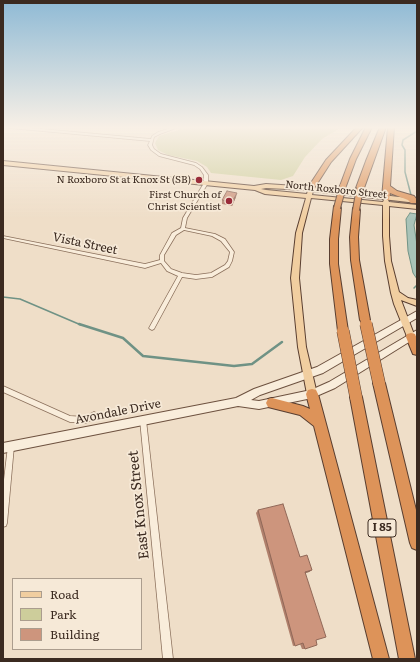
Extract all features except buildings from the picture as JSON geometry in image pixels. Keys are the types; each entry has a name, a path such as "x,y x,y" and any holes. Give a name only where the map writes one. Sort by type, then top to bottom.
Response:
{"highway":[{"path":"310,193 331,158"},
{"name":"I 85","path":"354,158 343,186 337,208 334,239 334,264 343,331 407,659"},
{"name":"I 85","path":"371,158 360,188 356,210 354,237 355,260 365,320 417,543"},
{"path":"386,201 389,158"},
{"path":"387,187 394,193 411,198 416,203"},
{"path":"414,335 417,351"},
{"path":"312,394 318,422 348,527 381,659"},
{"path":"272,403 303,411 318,422"}],"main road":[{"path":"3,159 21,164"},
{"name":"North Roxboro Street","path":"3,163 254,188 265,192 284,194 310,193"},
{"name":"North Roxboro Street","path":"254,188 266,186 310,193 416,203"},
{"path":"310,193 299,233 295,278 296,300 307,375 312,394"},
{"path":"284,194 298,200 305,210"},
{"path":"386,201 387,250 395,293 404,320 414,335"},
{"path":"395,293 406,300 417,303"},
{"name":"Avondale Drive","path":"7,447 237,402 257,392 320,370 404,320 417,314"},
{"name":"Avondale Drive","path":"237,402 259,405 312,394 332,385 414,335"}],"street":[{"path":"172,158 192,163 201,168 206,177 206,183 185,218 183,229"},
{"path":"183,229 204,232 219,237 231,250 232,256 227,266 212,275 196,277 181,275 169,270 162,261 162,255 174,234 183,229"},
{"name":"Vista Street","path":"3,237 145,266 162,261"},
{"path":"152,328 181,275"},
{"path":"3,389 70,419 86,420 94,416"},
{"name":"East Knox Street","path":"143,420 168,659"},
{"path":"3,523 7,447"}],"green space":[{"path":"182,158 304,158 293,176 281,180 211,173 207,167 197,161"}],"shaded area":[{"path":"410,213 417,214 414,225 417,245 417,279 413,273 408,251 406,219"}],"waterway":[{"path":"405,158 405,172 411,195"},
{"path":"414,288 417,285"},
{"path":"3,297 20,299 81,325"},
{"path":"79,324 123,338 143,356 234,366 252,364 282,342"}],"place":[{"name":"N Roxboro St at Knox St (SB)","path":"199,180"},
{"name":"First Church of Christ Scientist","path":"229,201"}]}
